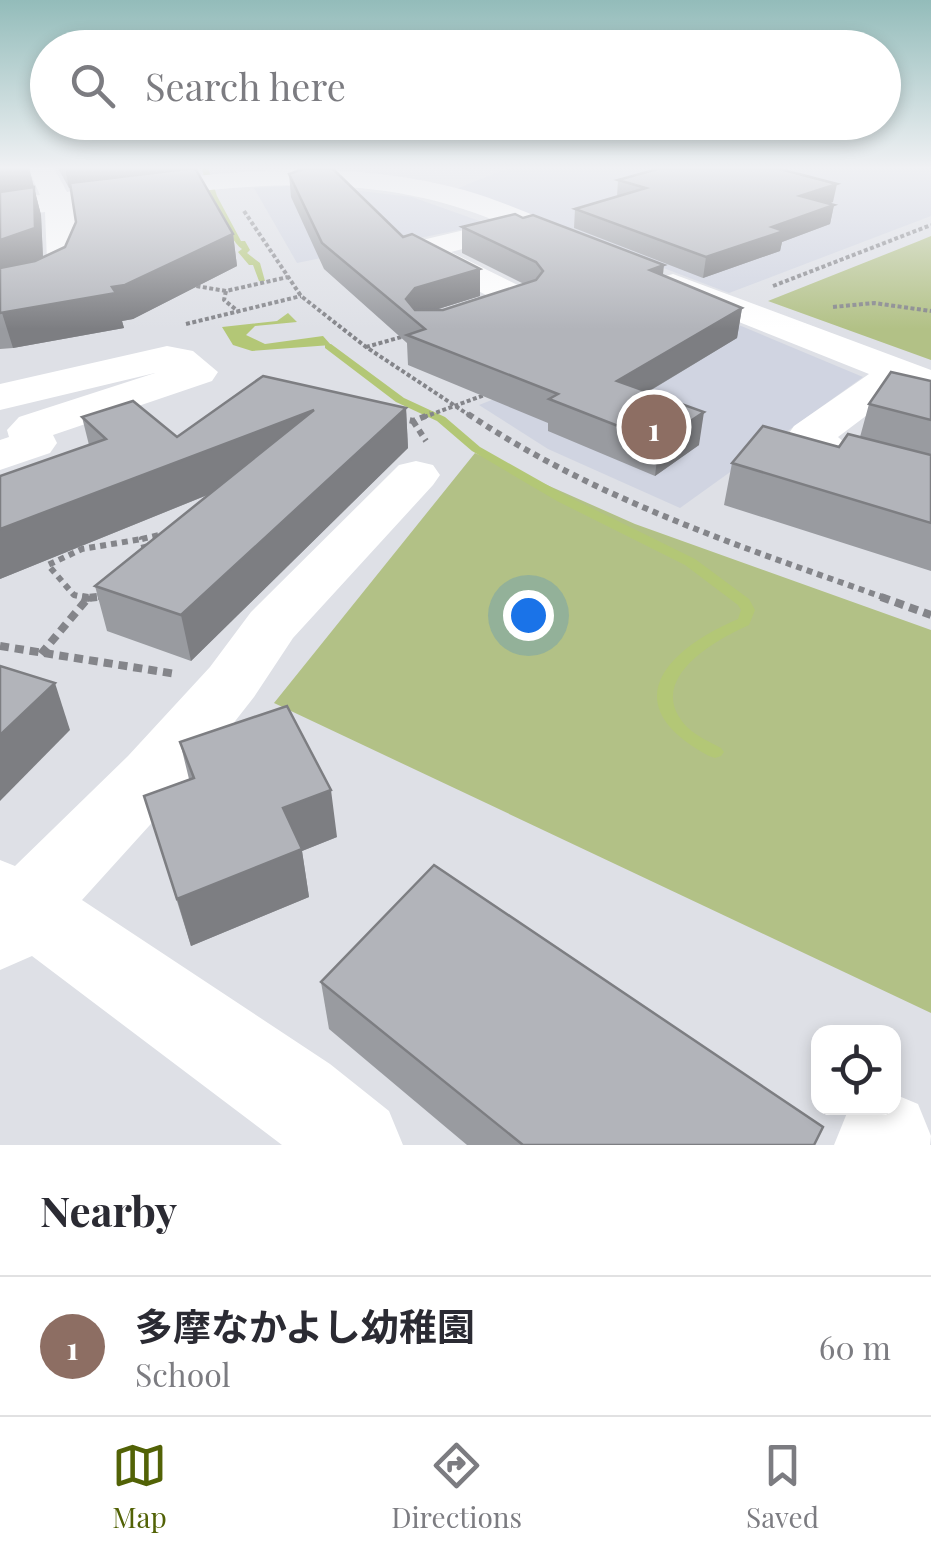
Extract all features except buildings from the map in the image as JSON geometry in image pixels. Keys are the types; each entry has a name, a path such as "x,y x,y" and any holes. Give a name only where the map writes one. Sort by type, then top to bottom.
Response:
{"street":[{"path":"0,289 33,283 60,272 65,258 59,221"},
{"path":"519,221 597,253"},
{"path":"430,328 520,299 428,253 430,248 525,224"},
{"path":"651,274 914,379"},
{"path":"0,397 167,358 180,358 198,372 35,426 29,430 34,442 0,453"},
{"path":"914,379 810,436 830,454 931,482"},
{"path":"0,432 6,438 0,453"},
{"path":"0,478 92,444"},
{"path":"355,1145 297,1096 9,912 153,775 232,682 272,625 415,448"}],"path":[{"path":"251,221 301,296 366,347 529,455 649,513 931,615"},
{"path":"722,304 931,226"},
{"path":"181,284 226,291 288,277"},
{"path":"226,291 224,300 239,312"},
{"path":"823,310 874,303 931,312"},
{"path":"366,347 430,328"},
{"path":"394,417 415,448 441,412 490,393"},
{"path":"110,596 88,598 74,594 48,564 82,549 177,531"},
{"path":"142,539 146,555"},
{"path":"41,654 88,598"},
{"path":"0,646 232,682"}],"shaded area":[{"path":"273,221 488,224 297,263"},
{"path":"541,221 917,221 729,293"},
{"path":"931,236 931,360 768,301 919,241"},
{"path":"288,313 297,322 255,326 246,335 265,344 323,336 331,345 252,351 233,345 222,327 277,321"},
{"path":"710,313 863,377 680,508 548,449 479,405"},
{"path":"475,453 635,524 931,630 931,1013 274,703"}],"waterway":[{"path":"227,221 246,250 242,252 256,263 262,279"},
{"path":"328,346 400,400 441,419 476,449 561,498 690,562 744,602 748,610 744,622 693,651 668,680 664,697 668,714 682,732 715,752"}],"place":[{"name":"多摩なかよし幼稚園","path":"654,427"}]}
